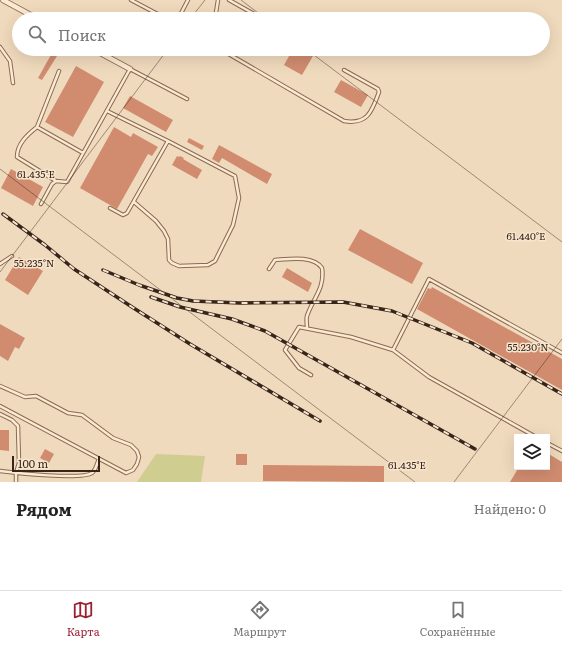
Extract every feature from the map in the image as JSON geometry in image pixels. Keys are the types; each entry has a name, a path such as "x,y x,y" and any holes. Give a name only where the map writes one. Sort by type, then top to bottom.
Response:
{"street":[{"path":"3,0 25,12"},
{"path":"106,56 130,69"}],"lane":[{"path":"131,0 154,12"},
{"path":"182,12 188,0"},
{"path":"216,12 218,0"},
{"path":"229,0 250,12"},
{"path":"0,47 10,61 13,83"},
{"path":"232,56 344,121 357,122 367,117 372,110 379,92 378,89 344,70"},
{"path":"59,71 37,127 26,136 17,152 17,158 56,181 67,182 130,69 187,99"},
{"path":"107,111 235,176 239,198 233,225 215,261 208,266 179,266 172,263 169,260 168,239 164,231 156,221 134,202"},
{"path":"37,127 84,153"},
{"path":"110,208 123,215 127,214 168,141"},
{"path":"41,204 52,184 56,181"},
{"path":"0,264 12,256"},
{"path":"269,269 275,260 283,259 314,261 322,268 319,293 307,317 306,328"},
{"path":"393,350 429,279 562,353"},
{"path":"311,375 299,368 285,350 299,327 351,337 393,350 430,377 531,434"},
{"path":"0,386 25,397 36,396 68,413 82,415 113,438 130,445 137,451 137,464 133,470 126,473 0,406"},
{"path":"0,414 12,420 18,426 19,463 16,473 16,482"},
{"path":"550,445 562,451"},
{"path":"0,471 79,476 91,474 99,459"}],"shaded area":[{"path":"156,454 205,456 201,482 137,482"}],"building":[{"path":"50,56 57,56 42,80 38,78"},
{"path":"289,56 313,56 302,75 284,65"},
{"path":"76,66 104,82 73,137 45,122"},
{"path":"341,80 368,95 361,107 334,92"},
{"path":"130,96 173,120 166,132 123,108"},
{"path":"114,127 131,137 133,133 158,147 152,156 148,154 117,209 80,188"},
{"path":"189,138 204,146 202,150 187,142"},
{"path":"219,145 272,174 267,184 222,158 219,163 212,159"},
{"path":"177,156 184,158 183,159 202,170 197,179 172,165"},
{"path":"11,169 43,187 33,206 1,188"},
{"path":"360,229 423,263 412,284 348,250"},
{"path":"19,257 43,271 28,295 5,280"},
{"path":"287,268 312,283 308,292 282,277"},
{"path":"432,287 562,359 562,390 417,309 428,288 431,289"},
{"path":"0,324 25,338 19,349 15,347 8,361 0,356"},
{"path":"0,430 9,430 9,451 0,450"},
{"path":"45,449 54,454 49,463 40,458"},
{"path":"236,454 247,454 247,465 236,465"},
{"path":"550,455 562,462 562,482 510,482 517,470 550,470"},
{"path":"263,465 384,466 384,482 263,481"}],"railway":[{"path":"3,214 45,245 74,269 132,307 190,344 320,421"},
{"path":"103,270 139,285 177,298 193,301 240,303 343,302 392,311 472,343 562,394"},
{"path":"151,297 180,307 232,319 265,331 475,449"}]}
